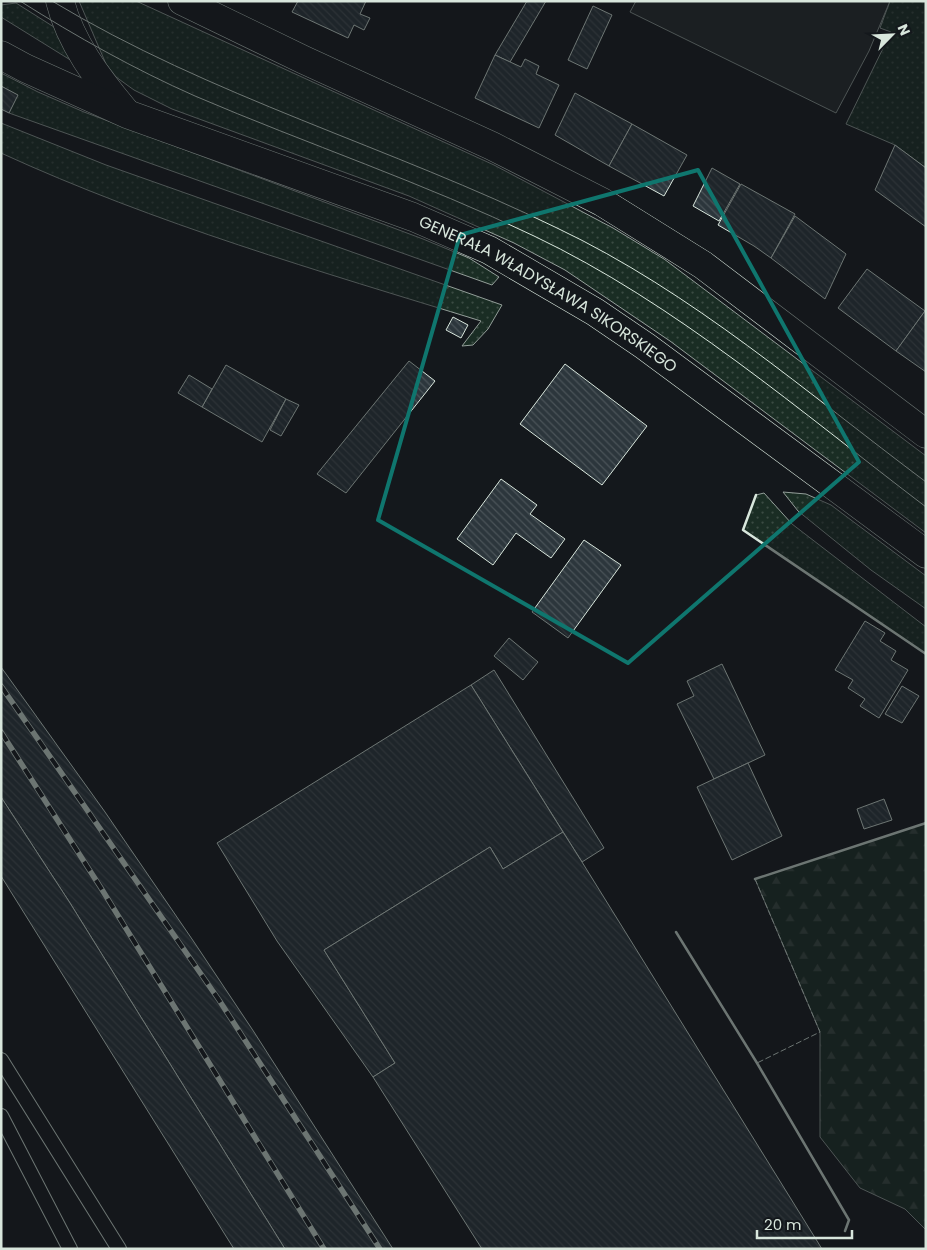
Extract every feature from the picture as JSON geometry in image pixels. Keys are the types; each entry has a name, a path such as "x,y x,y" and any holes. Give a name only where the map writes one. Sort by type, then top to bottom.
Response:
{"main road":[{"path":"60,1 73,34 99,79 127,114"},
{"path":"182,1 304,60 492,146 602,202 703,265 926,434"},
{"name":"GENERAŁA WŁADYSŁAWA SIKORSKIEGO","path":"1,55 25,68 127,114 413,217 489,250 595,312 645,346 926,554"}],"lane":[{"path":"1,1060 119,1249"},
{"path":"1,1116 70,1249"}],"highlighted area":[{"path":"698,170 859,462 628,663 378,520 460,235"}],"green space":[{"path":"79,1 136,1 494,165 613,228 664,259 926,456 926,533 670,341 565,270 514,243 409,196 172,109 134,90 116,77 106,64"},
{"path":"890,1 926,1 926,168 895,145 846,124 891,32 880,28"},
{"path":"16,3 65,34 72,61 1,17 1,5"},
{"path":"1,73 84,112 423,239 469,258 499,277 492,285 9,113 17,95 1,86"},
{"path":"1,123 106,165 502,305 488,329 473,345 462,346 481,321 238,245 59,179 1,153"},
{"path":"783,492 806,494 831,505 926,576 926,609 871,570 798,511"},
{"path":"764,493 792,524 926,627 926,654 743,530 756,495"},
{"path":"926,823 926,1230 905,1209 860,1188 820,1137 820,1032 755,879"}],"shaded area":[{"path":"636,1 890,1 869,51 836,113 630,12"}],"building":[{"path":"298,1 366,1 360,14 370,18 364,30 354,25 348,38 292,12"},
{"path":"527,1 546,1 510,62 495,55"},
{"path":"593,6 612,15 587,69 568,60"},
{"path":"495,55 521,67 525,59 539,66 536,74 559,85 539,128 475,98"},
{"path":"1,86 18,95 9,113 1,109"},
{"path":"575,93 632,124 609,166 555,135"},
{"path":"632,124 687,155 664,196 609,166"},
{"path":"895,145 926,168 926,227 875,190"},
{"path":"712,168 740,184 719,221 693,206"},
{"path":"741,184 795,214 771,258 718,225"},
{"path":"795,216 846,254 825,299 771,258"},
{"path":"867,269 925,311 896,351 838,308"},
{"path":"926,312 926,372 896,351"},
{"path":"453,317 468,325 461,338 446,330"},
{"path":"409,361 435,381 346,493 317,474"},
{"path":"565,364 647,426 602,485 520,424"},
{"path":"226,365 286,399 262,442 202,407"},
{"path":"189,375 212,389 202,407 178,393"},
{"path":"286,399 299,405 281,436 270,430"},
{"path":"501,479 537,505 530,514 565,539 551,558 516,533 493,565 457,539"},
{"path":"584,540 621,565 568,638 532,612"},
{"path":"865,621 885,633 880,641 896,651 891,660 908,670 879,718 860,706 865,699 848,688 853,680 835,670"},
{"path":"509,638 538,662 523,680 494,656"},
{"path":"722,664 765,755 714,779 677,704 694,696 687,681"},
{"path":"1,667 105,812 194,942 393,1249 285,1249 70,903 1,797"},
{"path":"494,670 604,848 582,862 471,685"},
{"path":"471,685 563,832 503,869 490,847 324,950 395,1063 373,1077 277,941 217,843"},
{"path":"902,686 919,696 902,723 885,714"},
{"path":"748,763 782,836 732,860 697,787"},
{"path":"1,797 70,903 285,1249 234,1249 1,876"},
{"path":"884,799 892,820 864,829 857,809"},
{"path":"563,832 822,1249 482,1249 373,1077 395,1063 324,950 490,847 503,869"}],"tram line":[{"path":"20,1 106,52 172,86 237,114 408,181 534,236 586,263 637,293 736,361 926,507"},
{"path":"52,1 113,35 175,66 238,94 494,199 607,254 655,282 702,313 793,379 926,482"}],"railway":[{"path":"1,686 219,1000 380,1249"},
{"path":"1,732 101,888 324,1249"}],"fence":[{"path":"755,879 820,1032 757,1063"}],"wall":[{"path":"756,495 743,530 926,654"},
{"path":"755,879 926,823"},
{"path":"676,932 757,1063 849,1220 845,1231"}]}
